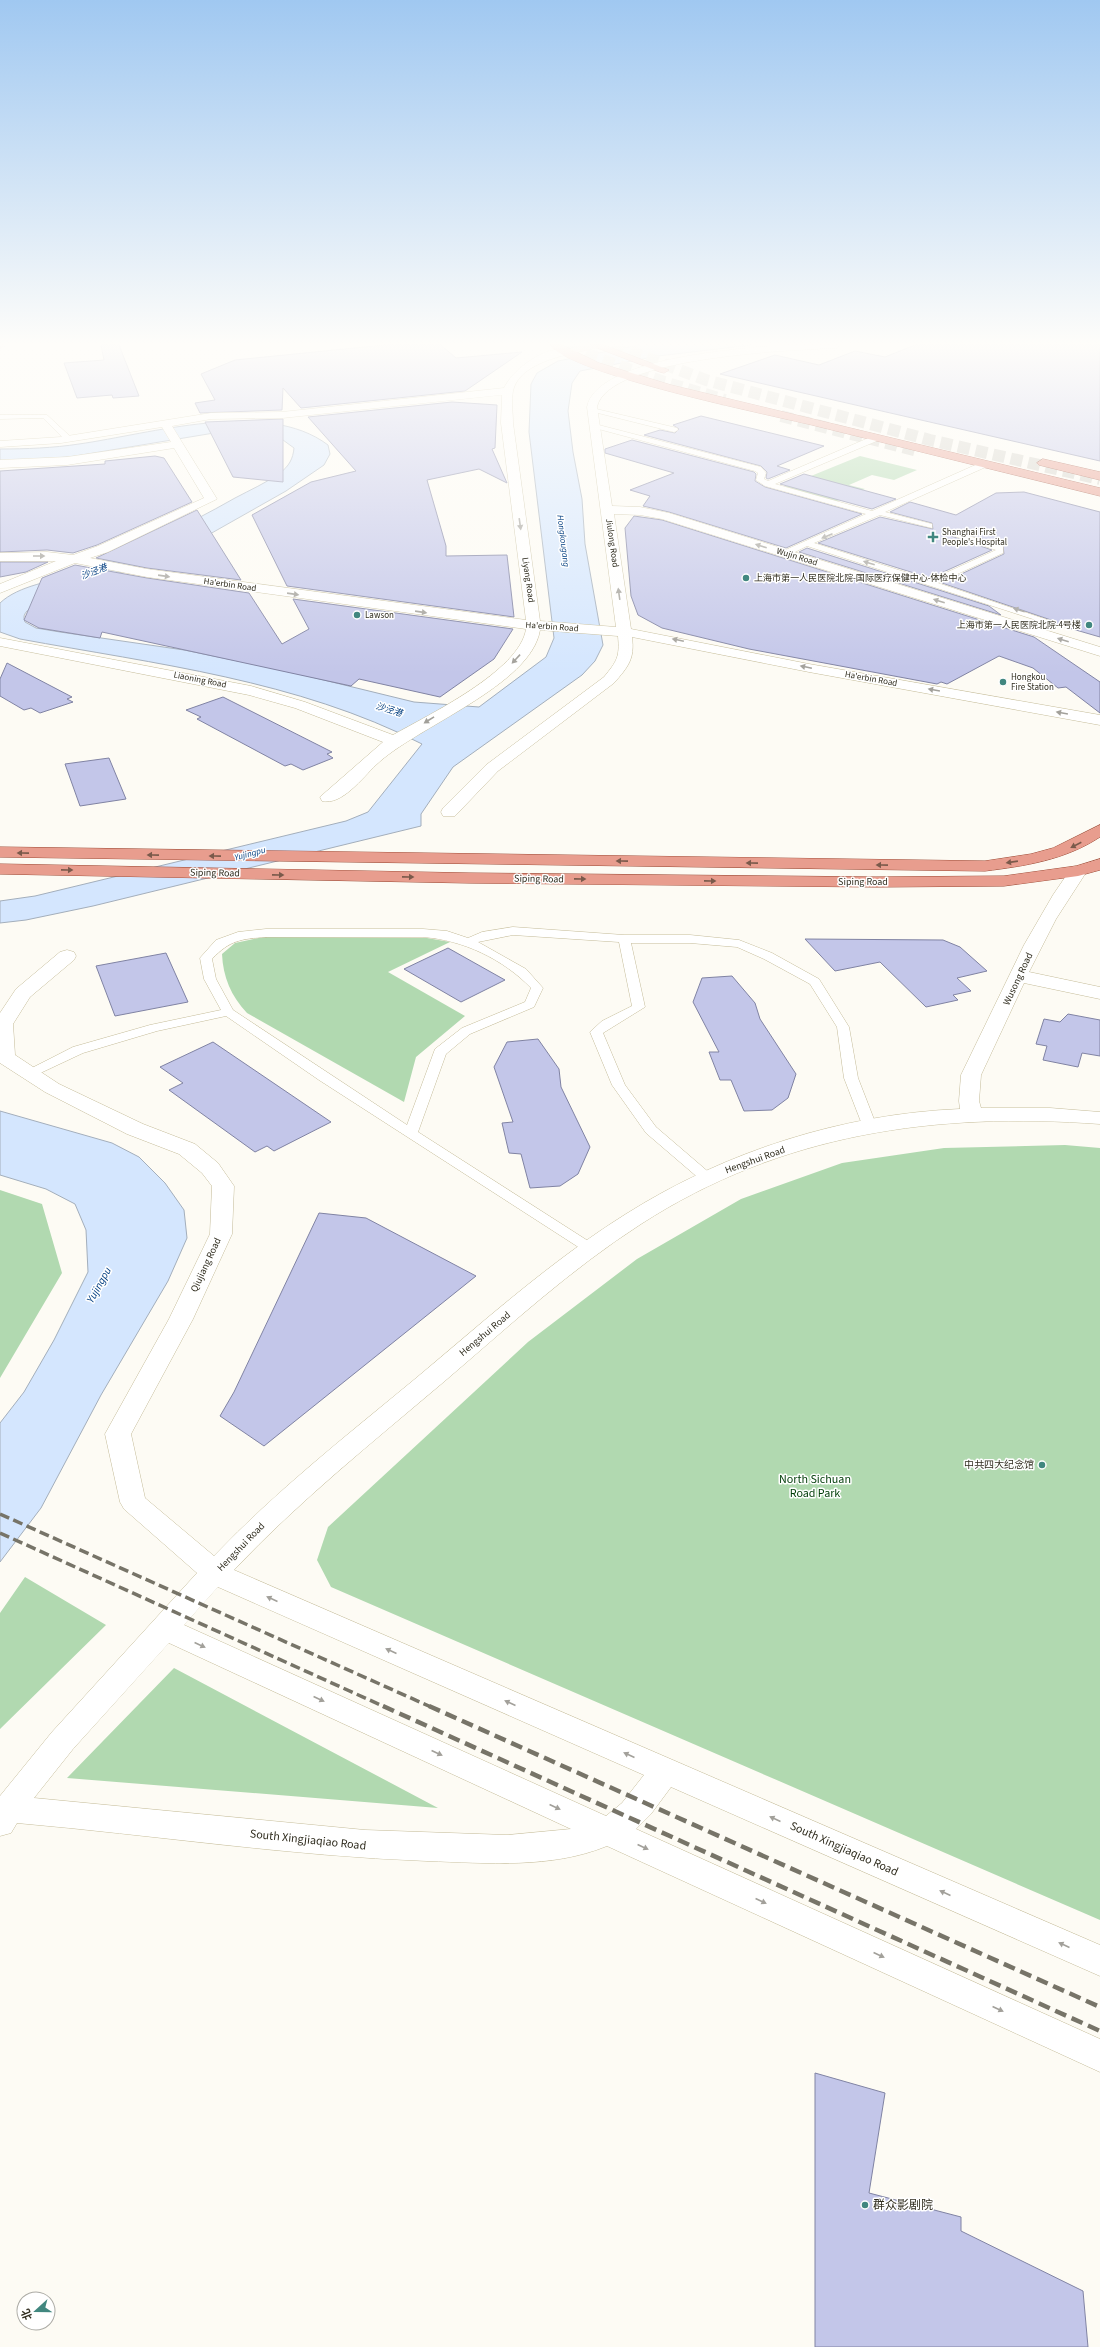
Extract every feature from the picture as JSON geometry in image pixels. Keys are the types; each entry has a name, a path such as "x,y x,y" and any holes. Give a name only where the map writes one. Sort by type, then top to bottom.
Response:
{"main road":[{"path":"945,455 1100,492"},
{"path":"1030,460 1100,476"},
{"name":"Siping Road","path":"0,852 192,856 985,866 1050,855 1070,848 1100,830"},
{"path":"1078,871 1100,864"},
{"name":"Siping Road","path":"0,869 239,874 883,882 1004,881 1078,871"}],"street":[{"path":"0,464 67,461 102,455"},
{"path":"0,588 39,571 76,559 134,536 210,499 184,455"},
{"name":"Liyang Road","path":"328,797 342,790 370,760 400,738 485,686 507,669 522,652 541,626 512,455"},
{"name":"Jiulong Road","path":"449,812 492,768 608,680 619,668 627,652 599,455"},
{"name":"Wujin Road","path":"607,510 625,509 656,514 786,553 1100,652"},
{"name":"Ha'erbin Road","path":"0,557 48,556 76,559 126,569 541,626 625,632 666,638 809,668 1100,720"},
{"name":"Liaoning Road","path":"0,642 250,691 300,705 400,738"},
{"name":"Wusong Road","path":"972,1114 969,1101 971,1075 1042,928 1058,899 1078,871"},
{"name":"Qiujiang Road","path":"67,956 23,993 3,1024 5,1057 52,1088 134,1129 187,1149 210,1168 223,1186 221,1234 181,1319 118,1434 133,1502 216,1574 665,1771"},
{"path":"1020,976 1100,993"},
{"name":"Hengshui Road","path":"3,1814 34,1773 66,1736 252,1535 320,1473 493,1327 612,1232 663,1200 707,1178 760,1157 800,1144 870,1127 942,1116 972,1114 1100,1118"},
{"path":"165,1629 1100,2056"},
{"name":"South Xingjiaqiao Road","path":"3,1814 371,1846 478,1849 535,1847 569,1843 608,1831 619,1824 639,1806 665,1771 1100,1961"}],"lane":[{"path":"704,455 758,469 762,472 760,480 768,484 878,514 929,526"},
{"path":"768,484 837,455"},
{"path":"786,553 878,514 985,464"},
{"path":"931,583 1000,550 1000,548 954,533"},
{"path":"808,544 1050,622 1048,626 1035,632"},
{"path":"469,942 482,936 513,932 624,939 690,940 739,944 768,956 816,982 842,1027 851,1078 870,1127"},
{"path":"411,1133 440,1052 466,1031 530,1004 537,988 522,972 469,942 448,935 423,933 266,933 238,936 220,943 206,958 210,980 228,1012 411,1133 591,1250"},
{"path":"624,939 639,1007 626,1017 606,1022 596,1032 619,1085 651,1130 707,1178"},
{"path":"29,1073 78,1050 154,1028 228,1012"}],"green space":[{"path":"860,456 917,470 894,480 872,475 849,485 865,489 835,502 784,487"},
{"path":"263,937 427,938 450,942 388,972 465,1016 416,1057 404,1102 247,1013 241,1007 232,993 226,978 222,954 235,943"},
{"name":"North Sichuan Road Park","path":"1065,1145 1100,1148 1100,1920 331,1587 317,1560 328,1527 528,1342 637,1259 741,1199 842,1163 944,1148"},
{"path":"0,1190 42,1204 62,1273 0,1378"},
{"path":"25,1577 106,1625 0,1729 0,1613"},
{"path":"174,1668 438,1808 67,1778"}],"water":[{"path":"0,455 84,455 69,457 0,461"},
{"path":"293,455 330,455 324,465 286,491 210,534 137,566 31,607 24,615 25,622 36,628 184,650 287,671 414,702 479,707 546,657 554,638 532,455 573,455 582,499 585,544 603,645 595,661 582,675 453,767 421,814 421,826 93,906 26,920 0,923 0,901 35,896 346,821 368,812 422,744 374,722 326,704 276,689 174,666 20,639 0,632 0,603 17,592 76,573 137,548 177,529 280,473 286,468"},
{"name":"Yujingpu","path":"0,1111 112,1143 139,1157 165,1183 184,1210 187,1238 168,1281 101,1395 41,1508 0,1562 0,1423 24,1392 54,1340 88,1272 86,1230 75,1204 46,1189 0,1175"}],"building":[{"path":"222,455 283,455 283,482 233,477"},
{"path":"341,455 494,455 507,483 479,469 427,480 446,546 446,556 507,555 514,617 287,586 252,515 311,482 356,471"},
{"path":"610,455 687,455 754,472 756,474 755,481 765,487 862,514 786,548 669,512 643,506 650,496 630,490 674,473"},
{"path":"718,455 804,455 777,466 790,470 768,479 766,478 767,472 761,466"},
{"path":"1072,455 1100,455 1100,461"},
{"path":"155,456 164,458 192,502 97,545 73,553 47,550 0,552 0,471 105,464 105,461"},
{"path":"804,474 896,499 872,509 780,484"},
{"path":"1024,492 1100,512 1100,637 1055,624 1054,621 942,583 1004,554 1003,545 950,530 951,536 992,550 930,578 818,543 880,517 933,529 932,523 890,512 910,502 956,515 996,493"},
{"path":"197,510 241,580 147,568 96,558"},
{"path":"634,516 662,520 1034,637 1100,682 1100,713 1066,687 1058,688 1033,668 999,656 947,684 941,682 937,684 749,649 662,628 638,615 631,596 625,528"},
{"path":"807,548 989,606 1001,615 799,552"},
{"path":"0,562 48,562 26,572 0,577"},
{"path":"75,565 147,578 249,593 282,644 309,629 293,599 513,629 494,659 440,697 359,679 351,686 102,632 100,638 39,628 24,620 42,578"},
{"path":"7,663 72,697 67,699 73,702 40,713 31,708 24,710 0,696 0,679"},
{"path":"223,697 332,752 327,754 333,758 303,770 291,764 285,766 197,719 201,717 186,710"},
{"path":"109,758 126,799 80,806 65,764"},
{"path":"805,939 943,940 960,947 987,971 957,978 971,991 953,995 958,1000 926,1007 880,962 835,971"},
{"path":"448,948 505,980 461,1002 404,969"},
{"path":"166,953 188,1002 115,1016 96,966"},
{"path":"732,976 755,1003 760,1019 796,1074 788,1098 772,1110 744,1111 731,1080 720,1080 709,1052 719,1052 693,1002 702,978"},
{"path":"1068,1014 1100,1020 1100,1056 1082,1053 1078,1067 1043,1060 1047,1046 1036,1044 1044,1019 1060,1022"},
{"path":"538,1039 559,1069 561,1087 590,1147 578,1174 560,1186 530,1188 521,1154 509,1153 502,1123 513,1122 494,1067 507,1042"},
{"path":"213,1042 331,1122 274,1151 267,1146 255,1152 169,1090 183,1083 160,1067"},
{"path":"319,1213 366,1218 476,1276 264,1446 220,1416 234,1392"},
{"name":"群众影剧院","path":"815,2073 885,2093 869,2193 961,2217 961,2231 1083,2291 1088,2347 815,2347"}],"tunnel":[{"path":"993,455 1100,479"}],"railway":[{"path":"0,1514 431,1707"},
{"path":"0,1533 385,1707"},
{"path":"383,1706 1100,2031"},
{"path":"429,1706 1100,2007"}],"place":[{"name":"Shanghai First People's Hospital","path":"933,537"},
{"name":"上海市第一人民医院北院-国际医疗保健中心-体检中心","path":"746,578"},
{"name":"Lawson","path":"357,615"},
{"name":"上海市第一人民医院北院-4号楼","path":"1089,625"},
{"name":"Hongkou Fire Station","path":"1003,682"},
{"name":"中共四大纪念馆","path":"1042,1465"},
{"name":"群众影剧院","path":"865,2205"}],"water label":[{"name":"Hongkougang","path":"563,541"},
{"name":"沙泾港","path":"94,572"},
{"name":"沙泾港","path":"389,710"}]}
